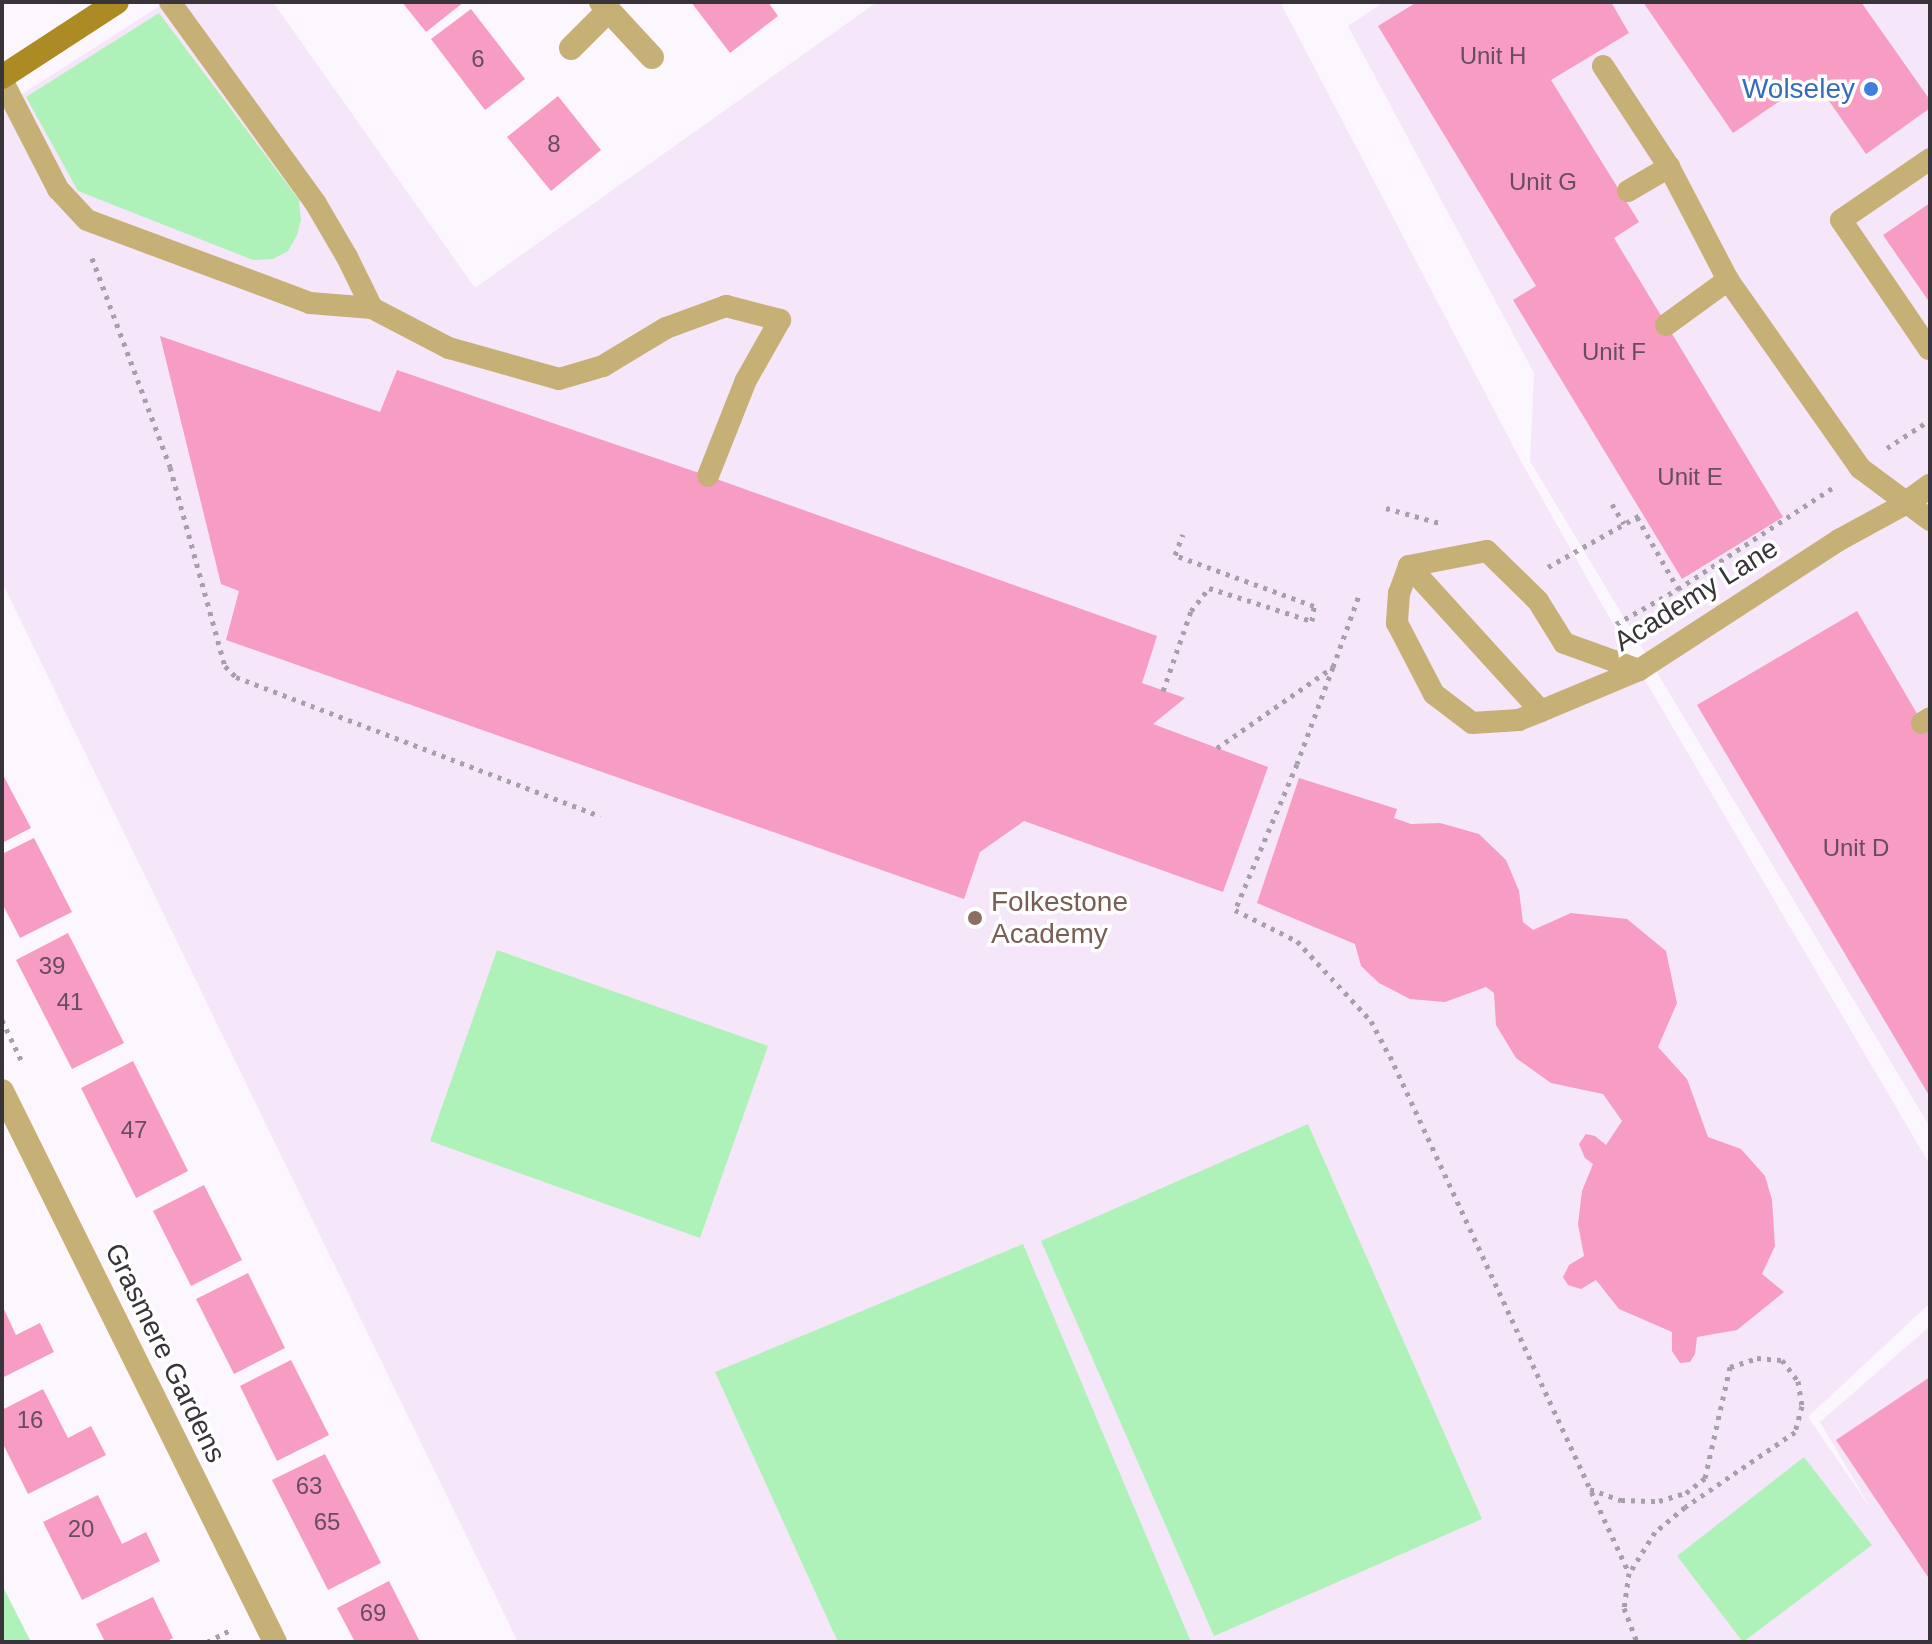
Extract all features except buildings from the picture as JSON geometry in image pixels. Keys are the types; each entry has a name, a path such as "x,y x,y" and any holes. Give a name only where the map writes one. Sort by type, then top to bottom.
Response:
{"street":[{"path":"2,78 117,2"},
{"path":"571,48 605,6 652,57"},
{"path":"1905,504 1930,486"},
{"name":"Grasmere Gardens","path":"2,1091 275,1642"}],"lane":[{"path":"170,2 316,204 372,308"},
{"path":"1603,66 1669,167 1728,280 1860,468 1930,520"},
{"path":"2,78 58,189 87,220 310,303 372,308 449,348 559,379 603,366 666,328 726,306 780,320 746,380 708,476"},
{"path":"1929,349 1841,220 1930,159"},
{"path":"1628,191 1669,167"},
{"path":"1666,325 1728,280"},
{"name":"Academy Lane","path":"1409,566 1399,593 1397,623 1434,694 1472,723 1519,720 1639,670 1839,540 1905,504"},
{"path":"1409,566 1487,551 1538,601 1564,643 1639,670"},
{"path":"1409,566 1541,711"}],"path":[{"path":"87,220 89,252 170,467 225,666 236,677 600,816"},
{"path":"1892,445 1930,420"},
{"path":"1610,625 1624,622 1678,589 1835,486"},
{"path":"1612,504 1624,524"},
{"path":"1386,508 1457,527"},
{"path":"1542,567 1639,515 1678,589"},
{"path":"1163,691 1191,611 1209,588 1312,621 1314,606 1175,555 1183,534"},
{"path":"1359,595 1297,764 1235,910 1297,941 1371,1021 1629,1573"},
{"path":"1217,748 1333,667"},
{"path":"1590,1489 1621,1500 1659,1501 1686,1493 1705,1478 1730,1367 1757,1358 1782,1360 1798,1381 1802,1406 1795,1432 1685,1507 1655,1532 1629,1573 1624,1608 1637,1642"}],"shaded area":[{"name":"Folkestone Academy","path":"166,2 273,2 475,288 877,2 1280,2 1522,463 1639,670 1930,1165 1930,1303 1808,1417 1873,1512 1820,1422 1930,1326 1930,1642 518,1642 2,582 2,107"},
{"path":"1384,2 1930,2 1930,1127 1530,461 1534,373 1348,26"}],"green space":[{"path":"159,13 299,200 301,220 297,235 288,251 273,259 253,260 78,191 26,97"},
{"path":"497,950 768,1046 700,1238 430,1141"},
{"path":"1308,1124 1482,1519 1214,1636 1041,1241"},
{"path":"1023,1244 1191,1642 838,1642 715,1372"},
{"path":"1804,1457 1872,1545 1743,1642 1677,1556"},
{"path":"2,1585 31,1642 2,1642"}],"place":[{"name":"Wolseley","path":"1871,89"},
{"name":"Folkestone Academy","path":"975,918"}]}
